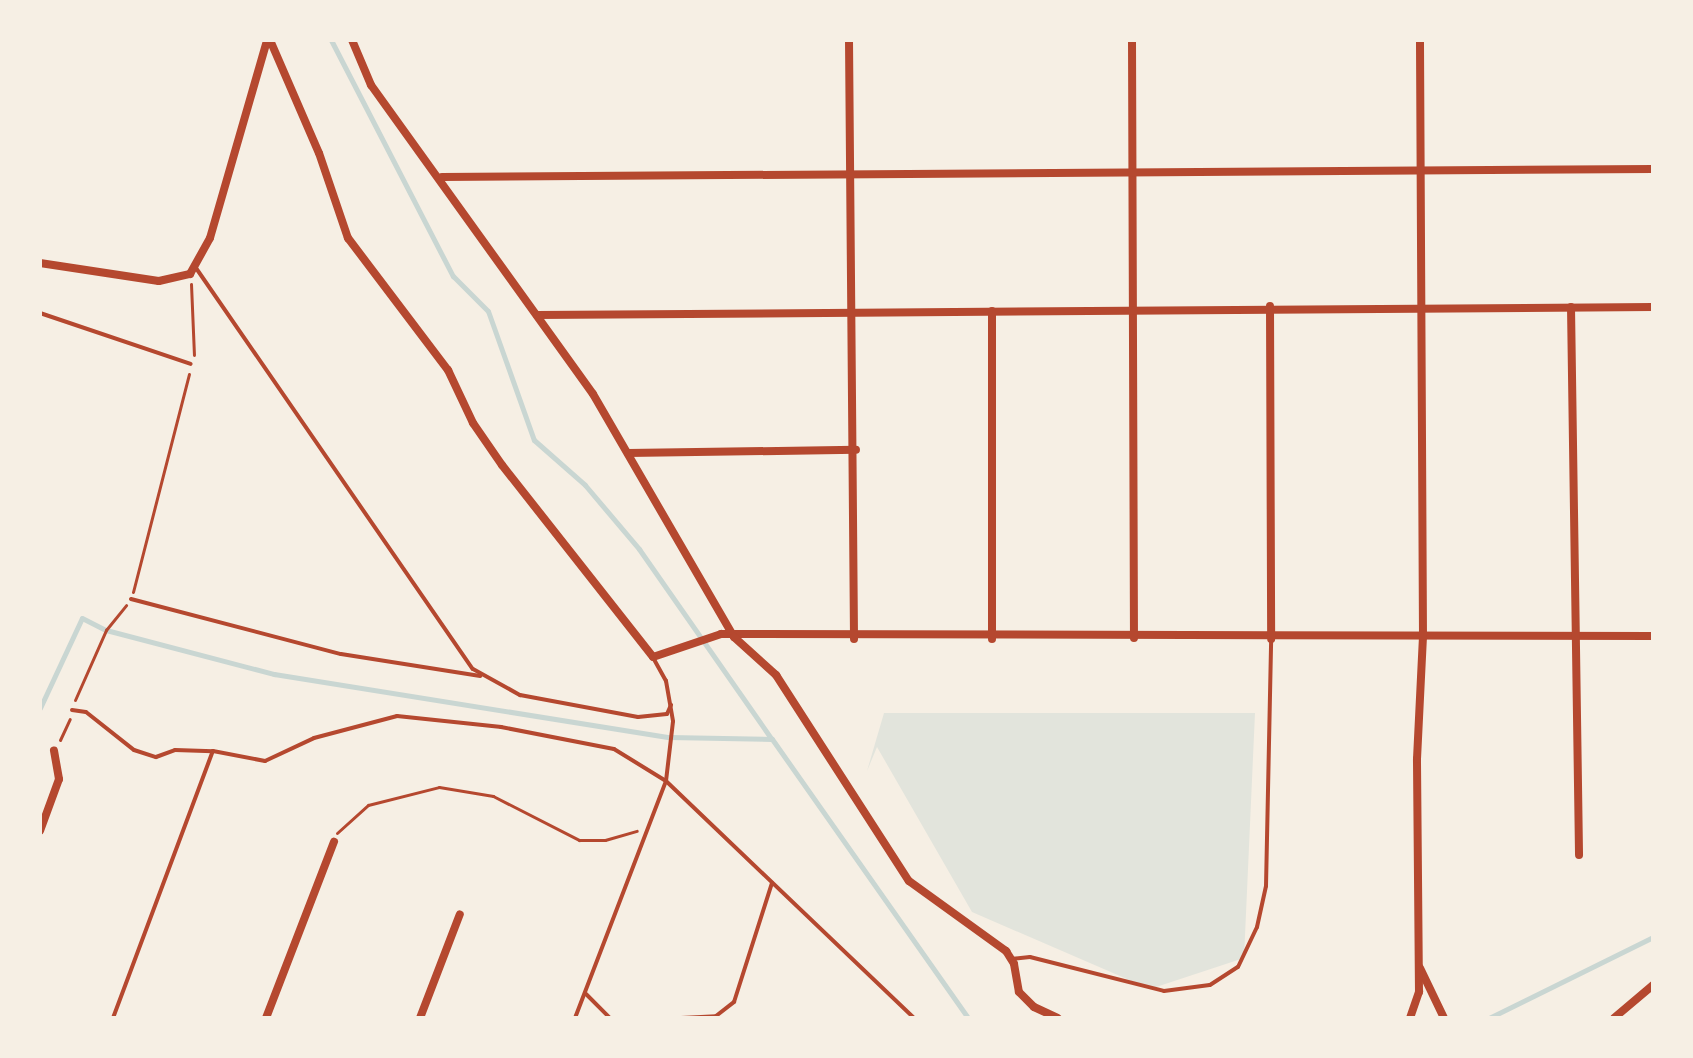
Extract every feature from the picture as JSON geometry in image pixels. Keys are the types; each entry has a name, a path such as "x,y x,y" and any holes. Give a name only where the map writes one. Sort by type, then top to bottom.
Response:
{"street":[{"path":"40,263 159,281 193,271 210,238 268,40"},
{"path":"268,40 319,153 348,238 448,370 473,423 502,465 653,657 701,637 1271,639 1653,636"},
{"path":"352,40 371,85 442,177 628,453 734,637 776,675 909,881 1011,959 1019,992 1034,1007 1058,1018"},
{"path":"849,40 856,450 854,639"},
{"path":"1132,40 1130,172 1134,638"},
{"path":"1410,1018 1418,1001 1417,759 1423,637 1424,308 1420,40"},
{"path":"442,177 1653,169"},
{"path":"537,315 1270,306 1653,307"},
{"path":"1270,306 1271,639"},
{"path":"1571,307 1579,855"},
{"path":"992,311 992,639"},
{"path":"628,453 856,450"},
{"path":"40,831 59,779 54,750"},
{"path":"266,1018 334,842"},
{"path":"420,1018 460,914"},
{"path":"1419,966 1444,1018"},
{"path":"1614,1018 1653,985"}],"lane":[{"path":"193,271 481,676"},
{"path":"40,313 191,364"},
{"path":"131,599 341,654 481,676 520,695 638,717 667,714 671,705"},
{"path":"1011,959 1030,957 1164,991 1210,985 1238,967 1257,927 1268,866 1271,639"},
{"path":"575,1018 666,781 671,705 653,657"},
{"path":"72,710 86,712 134,750 156,757 175,750 213,751 265,761 314,738 397,716 501,727 614,749 666,781 914,1018"},
{"path":"113,1018 213,751"},
{"path":"681,1018 716,1016 734,1002 772,883"},
{"path":"586,994 610,1018"}],"path":[{"path":"54,750 72,710 81,678 99,642 131,599 197,342 193,271"},
{"path":"334,842 344,822 368,805 439,787 493,796 579,840 618,838 652,824"}],"shaded area":[{"path":"884,713 1255,713 1244,958 1150,989 972,912 877,747 867,771"}],"waterway":[{"path":"331,40 453,276 488,311 534,440 585,485 639,549 771,738"},
{"path":"40,708 82,618 106,630 274,674 669,737 772,739 968,1018"},
{"path":"1489,1018 1653,937"}]}
